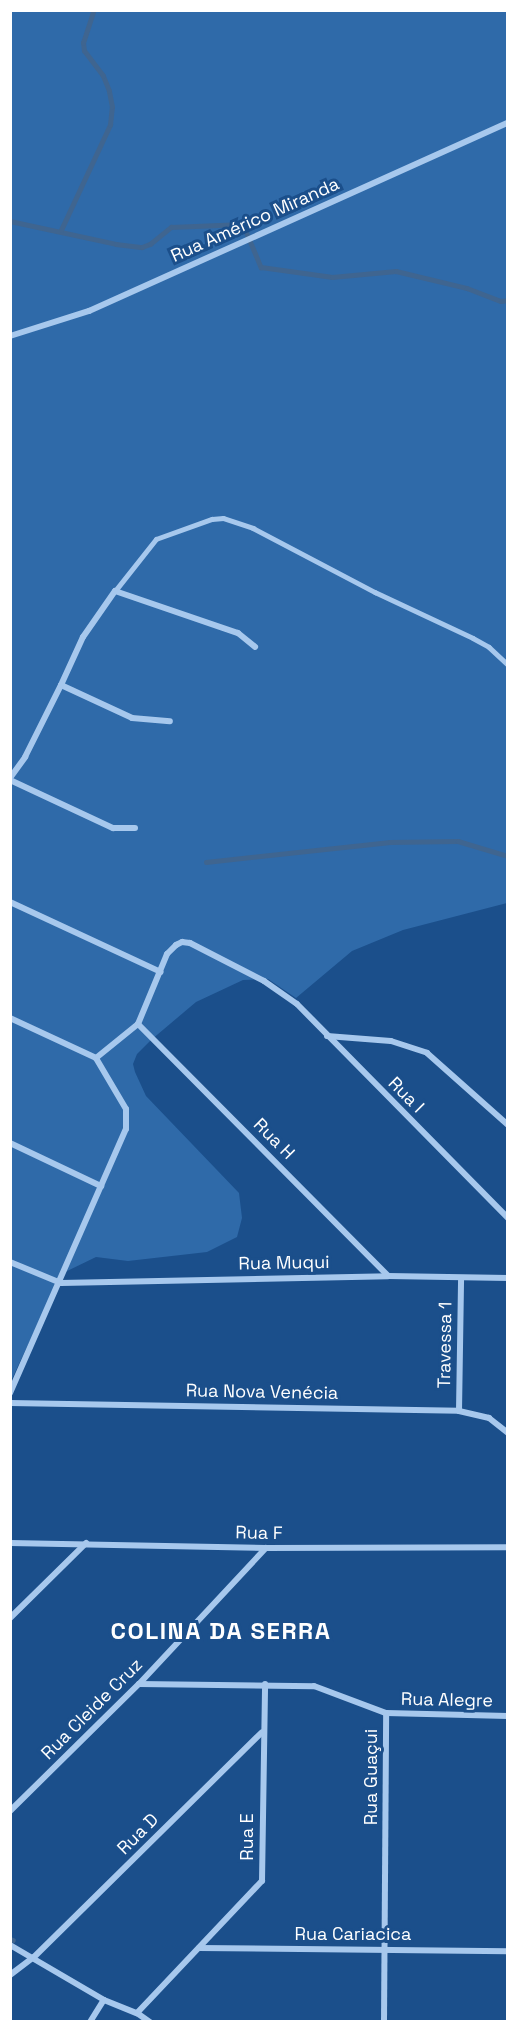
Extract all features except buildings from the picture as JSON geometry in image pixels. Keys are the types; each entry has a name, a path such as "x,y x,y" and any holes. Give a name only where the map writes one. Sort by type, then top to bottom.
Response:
{"street":[{"name":"Rua Américo Miranda","path":"10,336 89,311 507,123"},
{"path":"135,828 112,828 10,779 25,757 83,637 115,591 238,633 255,646"},
{"path":"61,686 132,718 170,721"},
{"path":"10,902 161,972 138,1024 96,1058"},
{"name":"Rua I","path":"161,972 167,954 176,945 190,943 284,993 507,1218"},
{"path":"10,1018 96,1058 126,1109 126,1129 61,1283 10,1394"},
{"name":"Rua H","path":"138,1024 388,1276"},
{"path":"327,1036 391,1041 427,1053 507,1125"},
{"path":"10,1143 101,1186"},
{"path":"10,1262 61,1283"},
{"name":"Rua Muqui","path":"61,1283 388,1276 507,1278"},
{"name":"Travessa 1","path":"459,1410 460,1279"},
{"name":"Rua Nova Venécia","path":"10,1403 459,1410 489,1418 507,1433"},
{"name":"Rua F","path":"10,1543 266,1548 507,1547"},
{"path":"10,1618 86,1543"},
{"name":"Rua Cleide Cruz","path":"10,1811 139,1684 266,1548"},
{"name":"Rua Guaçui","path":"139,1684 265,1684 325,1687 386,1713 384,2022"},
{"name":"Rua E","path":"138,2013 262,1881 262,1732 265,1684"},
{"name":"Rua Alegre","path":"386,1713 507,1716"},
{"name":"Rua D","path":"10,1975 34,1957 262,1732"},
{"path":"10,1946 34,1957 104,2000 138,2013 150,2022"},
{"name":"Rua Cariacica","path":"199,1948 507,1951"},
{"path":"90,2022 104,2000"}],"lane":[{"path":"115,591 156,539 201,522 223,518 253,528 375,592 473,638 489,647 507,665"}],"shaded area":[{"path":"11,11 507,11 507,903 403,930 352,951 296,998 268,979 243,980 196,1002 151,1040 137,1054 133,1064 135,1072 146,1096 239,1193 242,1218 237,1237 207,1252 128,1261 96,1257 61,1274 11,1381"}],"waterway":[{"path":"61,230 110,125 112,107 109,91 103,76 84,51 83,43 94,10"},
{"path":"10,221 116,244 142,247 150,244 171,227 243,224 261,267 332,277 396,271 467,288 501,301 508,300"},
{"path":"206,862 390,842 458,841 508,856"}],"district":[{"name":"COLINA DA SERRA","path":"221,1631"}]}
